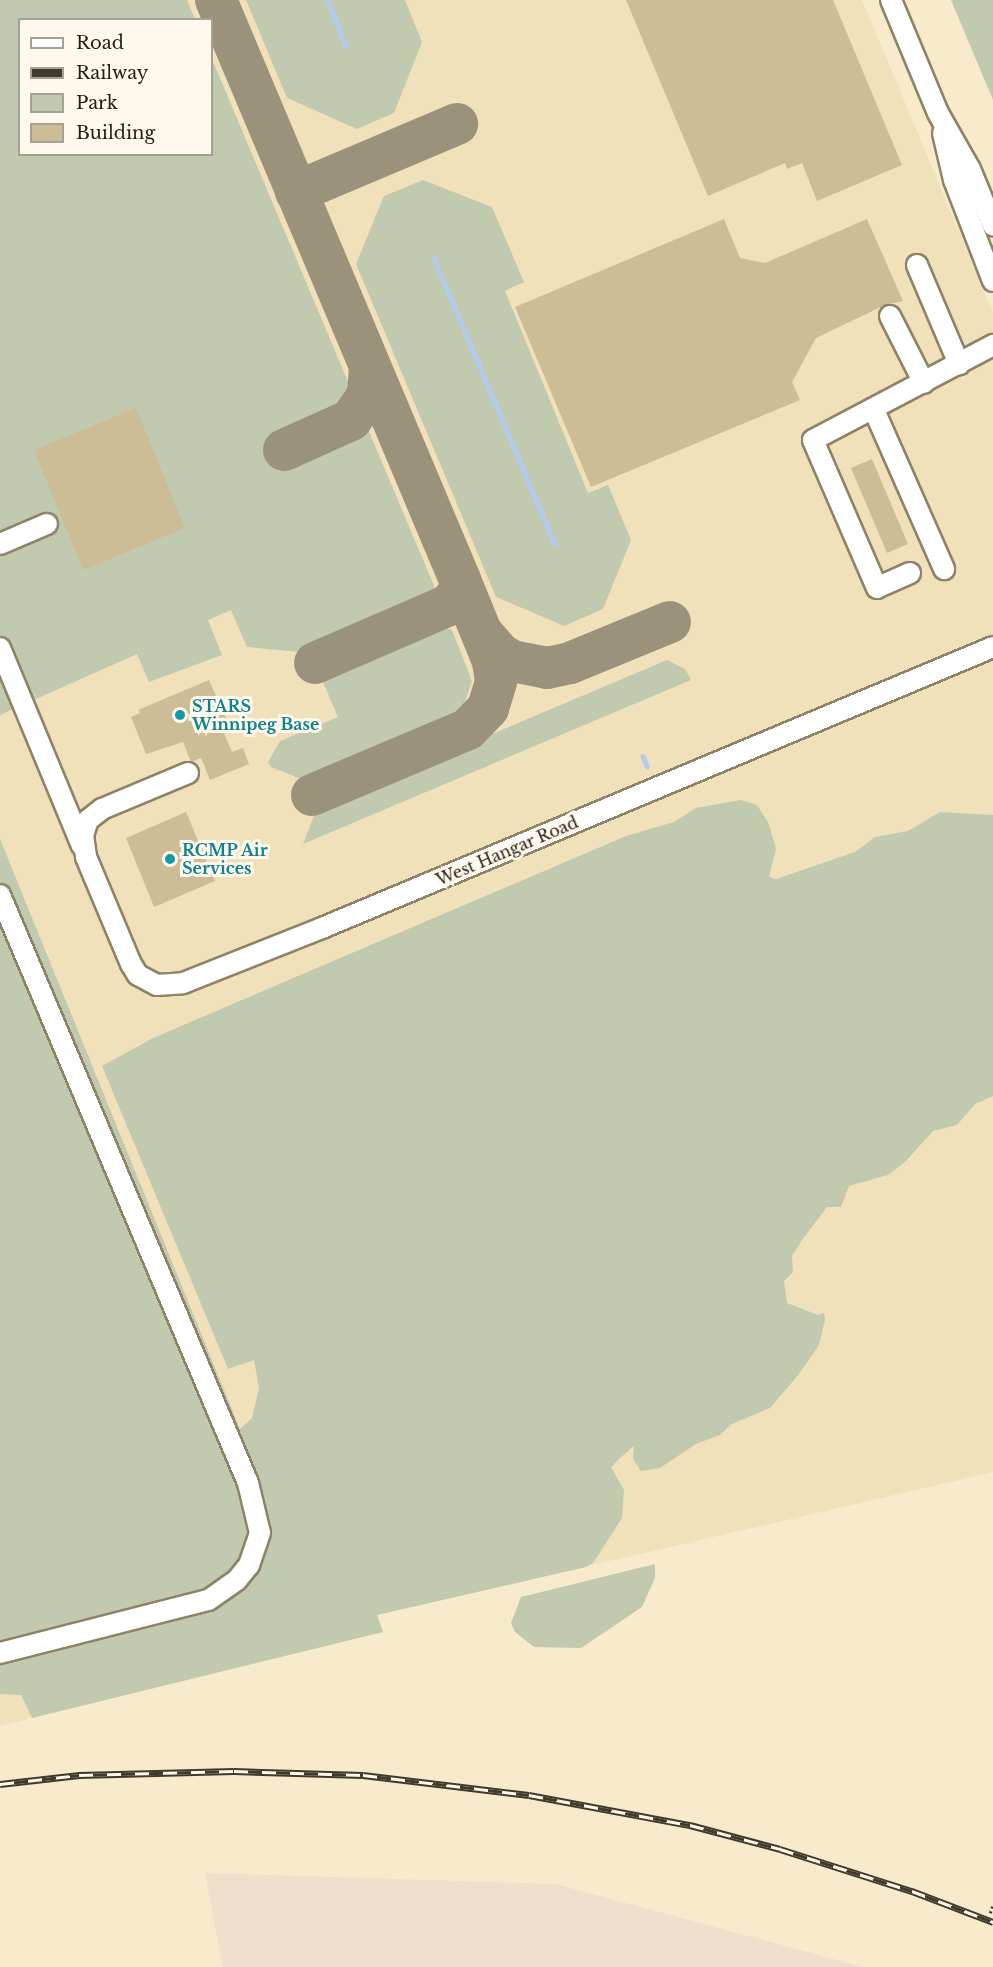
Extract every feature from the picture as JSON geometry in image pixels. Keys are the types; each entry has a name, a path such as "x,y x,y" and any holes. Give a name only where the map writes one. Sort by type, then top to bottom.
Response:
{"street":[{"path":"891,0 938,113 970,169 993,225"},
{"path":"938,113 954,180 993,281"},
{"path":"917,265 959,364"},
{"path":"890,316 924,383"},
{"path":"910,573 877,588 813,440 874,410 993,345"},
{"path":"874,410 944,569"},
{"path":"0,544 47,524"},
{"name":"West Hangar Road","path":"0,648 86,857 138,975 157,985 183,983 993,647"},
{"name":"West Hangar Road","path":"86,857 84,827 95,814 188,773"},
{"path":"0,895 248,1483 260,1533 256,1549 237,1580 208,1600 0,1653"}],"shaded area":[{"path":"0,0 862,0 993,313 993,1472 377,1615 383,1632 0,1726"},
{"path":"205,1873 555,1884 863,1967 223,1967"}],"green space":[{"path":"0,0 187,0 195,18 18,18 18,156 213,156 213,61 435,588 427,604 311,653 247,647 231,610 208,620 222,655 149,682 137,654 0,715"},
{"path":"246,0 405,0 422,42 394,113 357,129 287,98"},
{"path":"951,0 993,0 993,100"},
{"path":"423,180 492,207 524,282 505,291 588,493 608,485 631,540 603,609 564,626 496,597 356,264 384,196"},
{"path":"436,624 452,630 472,681 460,716 306,781 271,767 268,762 280,741 338,717 319,673"},
{"path":"667,660 685,669 691,680 303,844 317,808"},
{"path":"741,800 757,805 769,824 776,849 769,877 776,879 855,852 875,837 908,831 940,812 993,815 993,1096 975,1104 957,1125 933,1131 905,1162 888,1175 849,1186 841,1207 827,1207 802,1240 792,1256 793,1272 784,1281 787,1303 818,1315 824,1313 825,1320 819,1345 799,1374 770,1408 732,1424 720,1435 696,1444 660,1468 641,1471 633,1459 634,1446 621,1457 611,1467 624,1490 622,1518 593,1563 586,1567 377,1615 383,1632 32,1718 21,1695 0,1694 0,839 240,1429 252,1418 259,1388 254,1360 228,1369 102,1066 153,1038 626,836 674,822 696,808"},
{"path":"655,1564 655,1578 642,1607 581,1648 534,1647 515,1632 511,1623 521,1597"}],"building":[{"path":"626,0 833,0 902,165 817,201 802,163 787,169 785,163 708,196"},
{"path":"724,219 740,258 765,263 867,219 903,301 885,305 816,338 792,382 800,400 591,487 515,307"},
{"path":"136,408 185,528 83,570 34,450"},
{"path":"872,459 908,544 887,553 851,468"},
{"name":"STARS Winnipeg Base","path":"209,680 228,723 221,726 232,752 243,748 249,764 210,780 201,758 191,762 183,742 146,754 131,717 140,713 138,710"},
{"name":"RCMP Air Services","path":"186,812 215,881 154,907 126,838"}],"waterway":[{"path":"328,0 346,47"},
{"path":"434,258 555,545"},
{"path":"643,756 647,766"}],"taxiway":[{"path":"216,0 460,580"},
{"path":"296,192 457,124"},
{"path":"284,450 351,420 368,395 370,367"},
{"path":"312,795 468,729 488,708 496,681 493,661 460,580 460,591 449,605 315,663"},
{"path":"482,633 500,654 512,661 547,668 570,663 670,622"}],"railway":[{"path":"0,1784 79,1775 234,1771 363,1775 529,1795 690,1825 780,1849 912,1891 993,1922"}],"place":[{"name":"STARS Winnipeg Base","path":"180,715"},
{"name":"RCMP Air Services","path":"170,859"}]}
